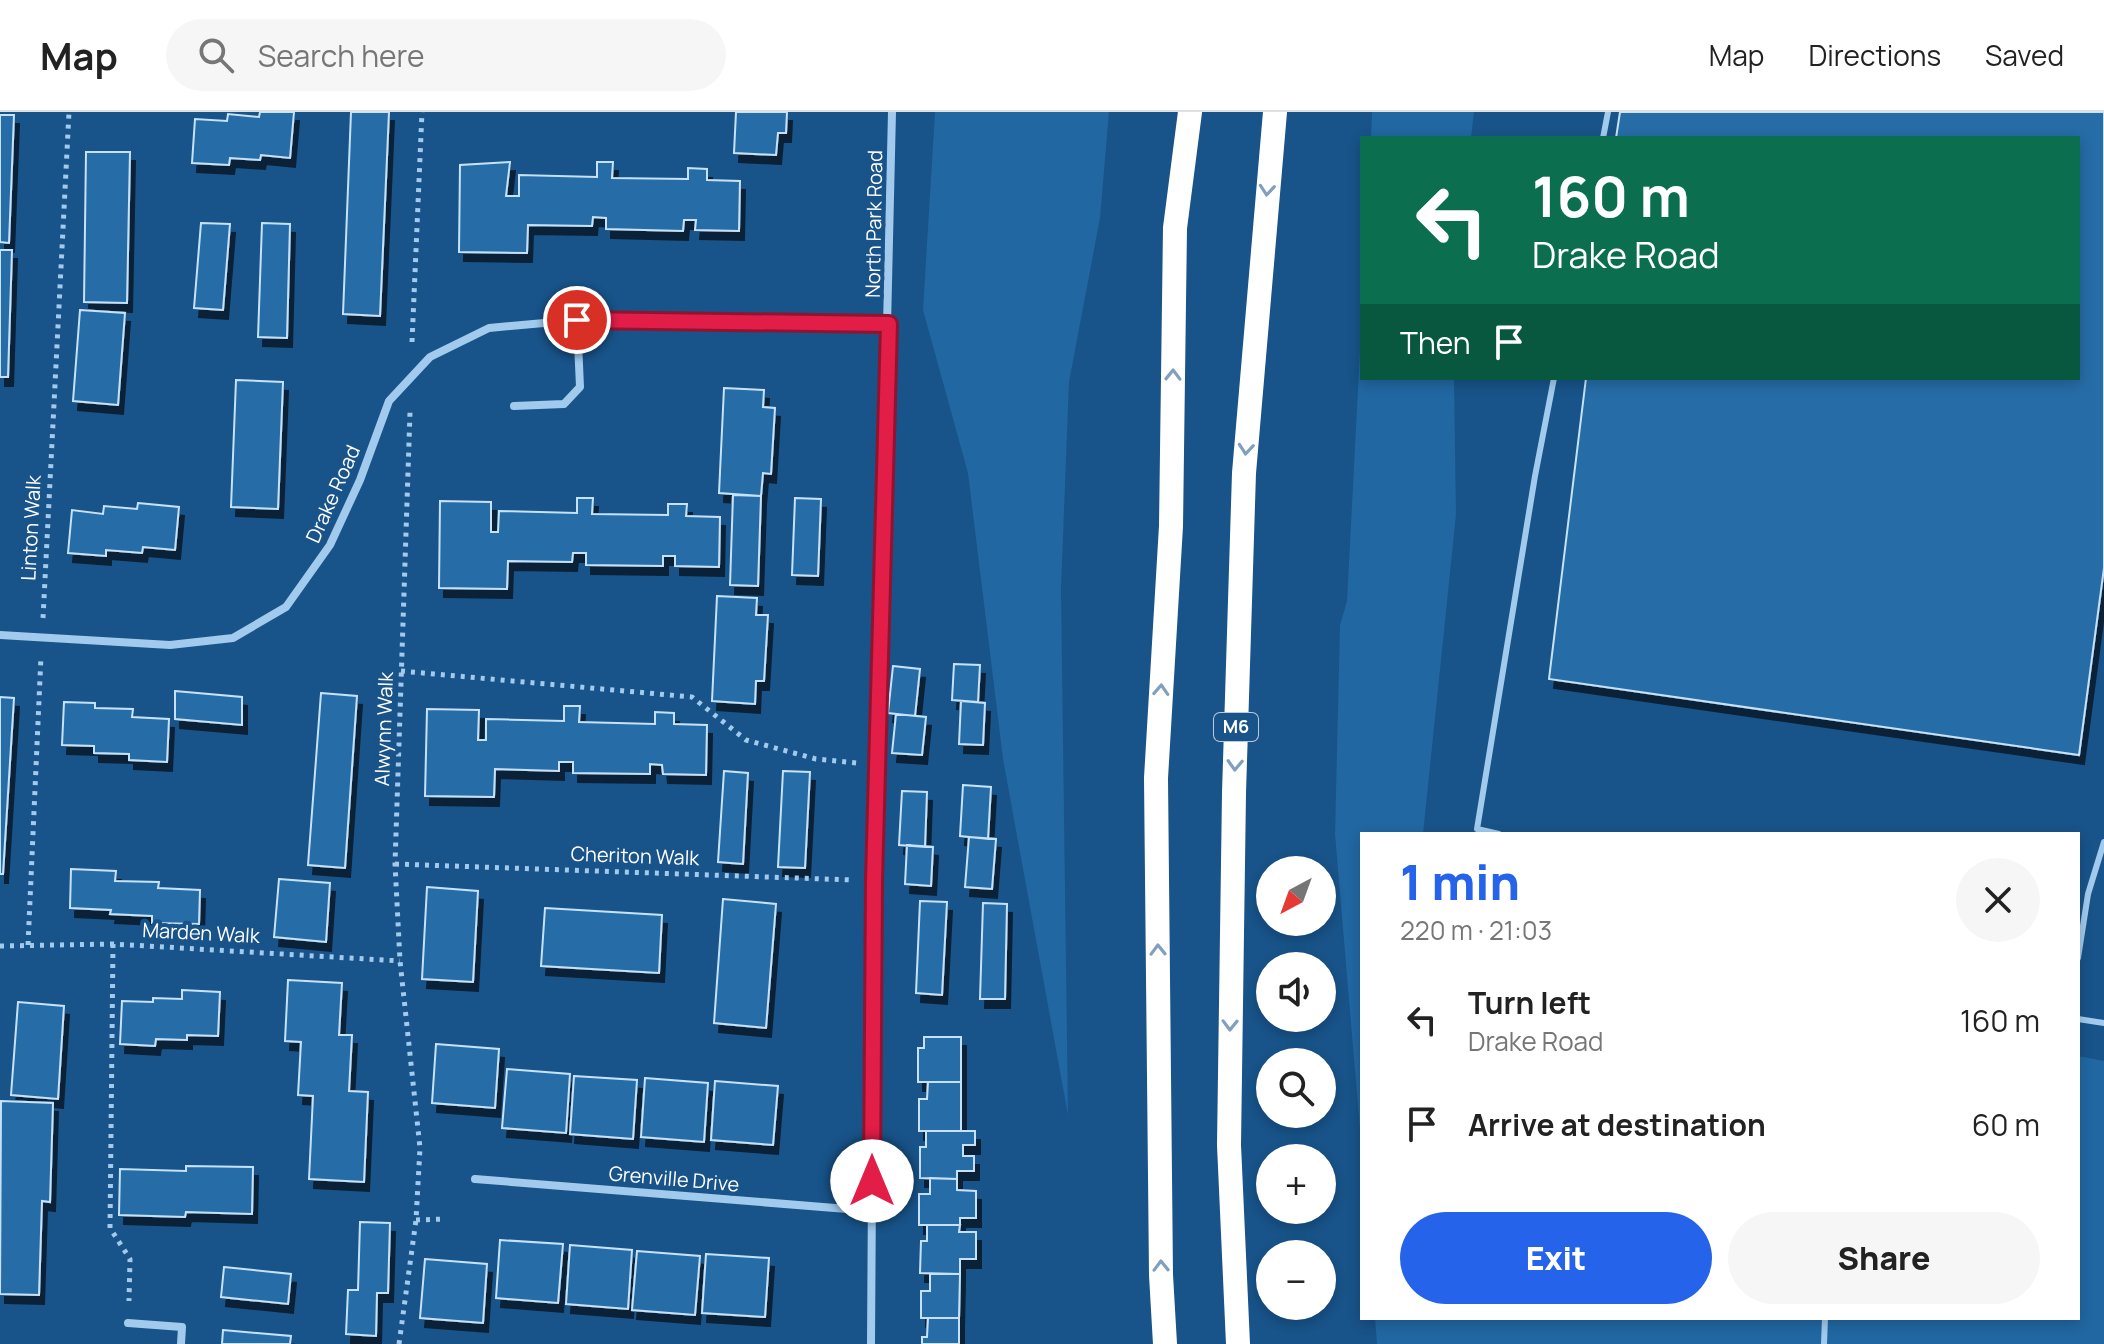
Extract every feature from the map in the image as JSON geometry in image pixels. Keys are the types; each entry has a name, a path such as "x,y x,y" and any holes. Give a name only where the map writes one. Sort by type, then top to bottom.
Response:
{"highway":[{"path":"1165,1344 1161,1275 1156,778 1171,526 1175,228 1190,112"},
{"name":"M6","path":"1238,1344 1229,1145 1234,793 1244,473 1275,112"}],"street":[{"name":"North Park Road","path":"871,1344 874,881 892,112"},
{"name":"Drake Road","path":"0,635 170,645 233,638 286,607 330,545 360,480 389,401 430,357 489,328 577,320 889,324"},
{"path":"514,406 564,404 580,387 577,320"},
{"name":"Grenville Drive","path":"475,1179 872,1211"},
{"path":"128,1323 182,1327 181,1344"}],"lane":[{"path":"1603,136 1608,112"},
{"path":"1490,832 1477,829 1554,380"},
{"path":"2080,945 2088,894 2104,842"},
{"path":"2080,1019 2104,1023"},
{"path":"1824,1344 1825,1320"}],"path":[{"name":"Linton Walk","path":"28,945 69,112"},
{"name":"Alwynn Walk","path":"399,1344 416,1220 420,1148 400,961 395,864 422,112"},
{"path":"401,671 692,697 746,740 816,759 877,765"},
{"name":"Cheriton Walk","path":"395,864 874,881"},
{"path":"113,944 110,1228 130,1259 128,1323"},
{"name":"Marden Walk","path":"0,946 113,944 400,961"},
{"path":"416,1220 446,1219"}],"shaded area":[{"path":"935,112 1109,112 1100,218 1069,382 1061,589 1068,1115 1003,759 968,473 923,310"},
{"path":"1372,112 1474,112 1471,136 1371,136"},
{"path":"1360,351 1360,380 1454,380 1456,515 1423,832 1360,832 1360,1129 1335,834 1340,625 1347,601"},
{"path":"2080,1056 2104,1061 2104,1344 1377,1344 1375,1320 2080,1320"}],"building":[{"path":"260,112 294,112 290,158 261,155 260,160 230,158 229,165 192,163 195,119 227,121 228,114 259,117"},
{"path":"351,112 389,112 380,316 343,314"},
{"path":"736,112 787,112 786,133 778,133 776,155 734,153"},
{"path":"1620,112 2104,112 2104,568 2079,755 1549,679 1586,380 2080,380 2080,136 1616,136"},
{"path":"0,115 14,115 9,243 0,242"},
{"path":"86,152 130,152 127,303 84,302"},
{"path":"510,162 506,196 519,196 519,175 597,177 597,162 613,162 612,178 688,179 688,168 707,169 707,180 740,181 739,231 695,230 696,220 684,220 683,231 606,229 606,218 593,217 592,226 528,225 527,253 459,252 460,165"},
{"path":"201,223 230,224 223,310 194,308"},
{"path":"262,223 290,224 287,338 258,337"},
{"path":"0,250 12,250 8,377 0,377"},
{"path":"80,310 125,313 118,405 73,401"},
{"path":"236,380 283,382 278,509 231,507"},
{"path":"724,388 764,390 763,407 775,408 771,474 763,473 761,496 719,493"},
{"path":"733,495 761,496 758,586 730,585"},
{"path":"577,498 593,498 592,514 668,515 668,504 687,504 686,516 720,517 719,567 675,566 675,556 663,556 663,566 586,565 586,553 573,553 572,562 508,561 507,589 439,588 440,501 491,502 491,532 498,532 499,511 577,513"},
{"path":"795,498 821,499 818,576 792,575"},
{"path":"138,503 179,507 175,550 143,547 142,553 106,550 106,556 68,553 72,510 103,514 104,506 137,509"},
{"path":"717,596 757,598 756,615 768,615 764,681 756,681 755,704 712,701"},
{"path":"954,664 980,665 978,702 952,700"},
{"path":"893,666 920,669 915,716 888,713"},
{"path":"175,691 242,697 242,725 175,719"},
{"path":"321,693 357,696 345,868 308,865"},
{"path":"0,697 14,698 3,874 0,874"},
{"path":"961,701 985,703 983,745 959,744"},
{"path":"64,702 95,703 95,708 133,709 132,717 169,719 167,762 129,760 129,754 94,753 94,746 62,745"},
{"path":"564,706 580,706 579,722 655,724 655,712 674,713 674,724 707,725 706,775 663,774 662,765 650,764 650,774 573,773 573,762 559,762 559,771 495,769 494,797 425,796 427,709 479,710 478,740 486,740 486,719 564,721"},
{"path":"896,714 926,717 922,755 892,753"},
{"path":"724,771 748,773 743,864 718,862"},
{"path":"783,771 810,772 805,868 778,867"},
{"path":"963,785 991,787 988,839 960,836"},
{"path":"902,791 927,792 925,847 899,845"},
{"path":"969,837 996,839 992,889 965,887"},
{"path":"907,845 933,847 931,886 905,884"},
{"path":"71,869 116,871 115,881 159,882 158,888 200,890 199,924 152,923 152,916 70,908"},
{"path":"279,879 330,883 326,942 274,937"},
{"path":"427,887 478,891 473,982 422,979"},
{"path":"723,899 776,904 766,1028 714,1023"},
{"path":"920,901 947,902 942,995 916,993"},
{"path":"983,903 1007,904 1005,999 980,999"},
{"path":"545,908 662,915 659,973 541,966"},
{"path":"288,980 342,983 339,1035 352,1035 349,1091 368,1092 364,1182 309,1179 313,1096 298,1095 301,1042 285,1041"},
{"path":"182,990 220,992 218,1036 187,1035 187,1040 156,1039 155,1046 120,1044 122,1001 182,999"},
{"path":"18,1002 64,1006 58,1099 11,1095"},
{"path":"924,1037 961,1037 961,1082 918,1082 918,1048 924,1048"},
{"path":"436,1044 499,1049 495,1108 432,1103"},
{"path":"507,1069 570,1074 566,1133 502,1128"},
{"path":"574,1076 637,1080 633,1139 570,1134"},
{"path":"645,1078 708,1083 704,1142 641,1137"},
{"path":"715,1081 778,1086 773,1145 711,1140"},
{"path":"928,1082 961,1082 961,1131 919,1131 919,1099 927,1099"},
{"path":"1,1101 53,1103 50,1202 42,1201 39,1295 0,1294"},
{"path":"926,1131 975,1131 975,1145 963,1145 963,1156 974,1156 974,1171 957,1171 957,1179 920,1178 920,1147 926,1147"},
{"path":"186,1166 253,1167 252,1214 186,1212 185,1217 119,1215 120,1169 186,1171"},
{"path":"930,1178 957,1179 957,1190 976,1191 976,1218 960,1218 960,1225 919,1225 919,1194 930,1194"},
{"path":"360,1222 390,1223 388,1293 377,1293 376,1336 346,1334 348,1290 358,1290"},
{"path":"927,1225 960,1225 959,1232 976,1232 976,1259 960,1259 960,1274 920,1273 921,1241 927,1241"},
{"path":"500,1240 563,1244 558,1303 496,1298"},
{"path":"570,1245 632,1250 628,1309 566,1304"},
{"path":"637,1251 700,1256 695,1315 632,1310"},
{"path":"706,1254 769,1258 765,1317 702,1313"},
{"path":"425,1259 487,1264 483,1323 420,1318"},
{"path":"224,1267 291,1274 288,1304 221,1297"},
{"path":"930,1274 960,1274 959,1318 921,1318 921,1291 930,1291"},
{"path":"928,1318 959,1318 959,1344 922,1344 922,1337 927,1337"},
{"path":"223,1330 291,1336 290,1344 222,1344"}],"route":[{"path":"577,320 889,324 874,881 872,1181"}]}
